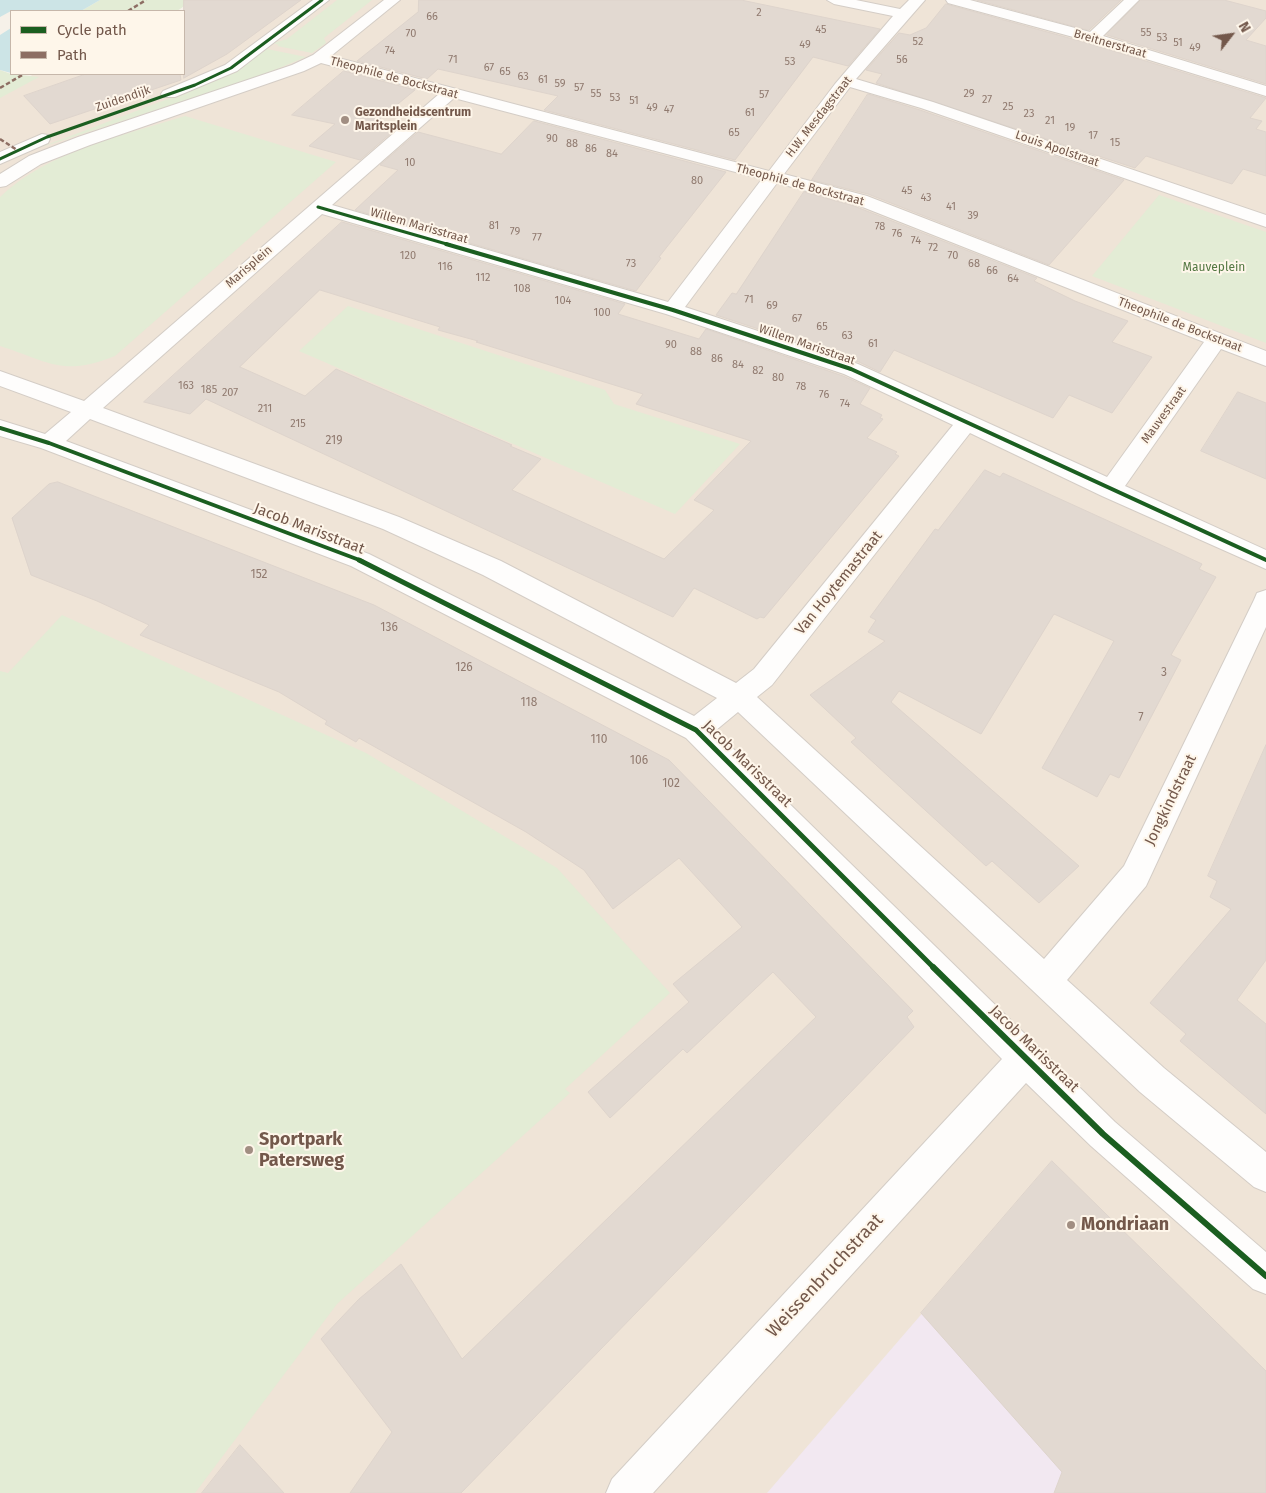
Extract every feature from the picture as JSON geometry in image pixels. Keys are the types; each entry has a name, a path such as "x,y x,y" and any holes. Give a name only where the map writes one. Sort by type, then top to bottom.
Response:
{"street":[{"name":"Zuidendijk","path":"0,159 68,129 218,75 231,68 322,0"},
{"name":"Zuidendijk","path":"0,182 35,160 84,141 247,87 319,58 393,0"},
{"path":"834,0 903,14"},
{"name":"H.W. Mesdagstraat","path":"673,310 772,177 847,81 903,14 918,0"},
{"name":"Breitnerstraat","path":"953,0 1092,38 1266,90"},
{"path":"1092,38 1132,0"},
{"name":"Theophile de Bockstraat","path":"319,58 861,200 1266,358"},
{"name":"Louis Apolstraat","path":"847,81 927,105 1266,221"},
{"name":"Marisplein","path":"49,443 450,93"},
{"path":"17,150 35,160"},
{"name":"Willem Marisstraat","path":"318,207 673,310 851,369 968,421 1110,490 1266,560"},
{"name":"Mauvestraat","path":"1110,490 1218,339"},
{"path":"0,378 391,522 492,568 740,698 1152,1080 1266,1175"},
{"name":"Van Hoytemastraat","path":"696,730 764,678 968,421"},
{"name":"Jacob Marisstraat","path":"0,428 49,443 360,560 457,607 696,730 1025,1059 1103,1134 1266,1276"},
{"name":"Jongkindstraat","path":"1046,980 1135,876 1266,600"},
{"name":"Weissenbruchstraat","path":"626,1493 1025,1059"}],"shaded area":[{"path":"198,0 1266,0 1266,1493 0,1493 0,93 32,75 185,75 185,10"},
{"path":"1052,1163 1266,1493 767,1493"}],"green space":[{"path":"100,0 193,0 178,10 83,10"},
{"path":"337,0 372,0 324,38 326,43 312,53 277,46 279,45 273,43 287,39"},
{"path":"267,49 306,57 260,76 36,149 210,83 234,72"},
{"path":"0,70 10,75 39,77 0,98"},
{"path":"185,116 336,162 115,356 82,366 56,365 0,346 0,197 19,181 63,157 112,138"},
{"name":"Mauveplein","path":"1159,195 1266,232 1266,343 1092,276"},
{"path":"348,306 605,390 614,404 740,444 675,514 299,351"},
{"name":"Sportpark Patersweg","path":"62,615 366,753 557,868 670,993 565,1089 570,1093 337,1304 195,1493 0,1493 0,671 8,673"}],"water":[{"path":"0,0 100,0 83,10 10,10 0,17"},
{"path":"10,29 10,73 0,70 0,35"}],"building":[{"path":"184,0 301,0 227,54 184,78"},
{"path":"419,0 741,0 880,29 848,66 813,57 735,160 544,110 558,96 438,69 427,79 357,61 418,12"},
{"path":"977,0 1121,0 1089,30"},
{"path":"1141,0 1224,0 1266,11 1266,18 1246,40 1266,46 1266,84 1107,35"},
{"path":"946,4 1087,43 1266,98 1250,118 1262,121 1256,129 1266,132 1266,176 1243,169 1232,184 1146,156 1135,168 876,83 882,74 866,70 899,33 910,35 926,28"},
{"path":"344,71 415,90 377,121 398,127 360,160 309,146 335,124 292,115"},
{"path":"83,75 180,75 181,80 50,124 24,96"},
{"path":"868,94 1124,180 1049,265 868,194 812,180"},
{"path":"534,121 726,172 659,257 661,258 636,291 355,210 398,170 380,165 418,132 501,154"},
{"path":"804,192 854,206 1037,278 1034,281 1075,301 1128,321 1112,342 1152,357 1112,413 1069,395 1053,418 894,350 880,372 859,362 716,315 732,293 736,294"},
{"path":"342,222 625,304 618,314 699,339 706,329 843,376 870,388 860,404 882,415 880,418 883,419 867,438 897,452 895,454 899,456 764,618 760,617 757,619 694,588 673,617 206,399 190,414 144,402","holes":["320,290 440,327 438,330 643,394 636,404 751,441 694,500 714,510 664,559 512,490 541,459 510,446 512,445 336,369 305,396 240,367"]},
{"path":"1238,392 1266,403 1266,479 1201,451"},
{"path":"985,470 1000,477 1003,473 1172,550 1202,564 1199,569 1216,577 1171,655 1181,660 1119,778 1110,774 1097,797 1042,768 1114,641 1054,614 981,734 899,691 891,702 1079,866 1039,903 992,861 986,866 851,742 856,738 810,695 885,641 868,632 876,620 870,617 935,529 938,530"},
{"path":"58,482 374,605 669,760 913,1011 907,1017 914,1027 461,1493 350,1493 392,1432 321,1339 359,1299 401,1264 462,1359 816,1017 773,972 687,1053 683,1049 610,1118 588,1092 689,1002 673,984 742,927 679,858 613,909 584,870 526,832 359,738 356,742 325,724 327,721 279,692 140,635 149,625 97,601 31,575 12,518 49,484"},
{"path":"1266,745 1266,960 1237,1000 1266,1024 1266,1114 1180,1041 1186,1034 1150,1003 1231,909 1210,897 1217,881 1208,876"},
{"path":"1052,1161 1266,1371 1266,1493 1054,1493 1062,1472 921,1313"},
{"path":"240,1445 284,1493 202,1493"}],"marked path":[{"path":"130,10 146,0"},
{"path":"0,88 22,75"},
{"path":"0,139 17,150"}],"cycle path":[{"path":"0,159 47,137 195,85 231,68 322,0"},
{"path":"318,207 673,310 851,369 1266,560"},
{"path":"0,428 49,443 360,560 696,730 1025,1059 1103,1134 1266,1276"}],"place":[{"name":"Gezondheidscentrum Maritsplein","path":"345,120"},
{"name":"Sportpark Patersweg","path":"249,1150"},
{"name":"Mondriaan","path":"1071,1225"}]}
